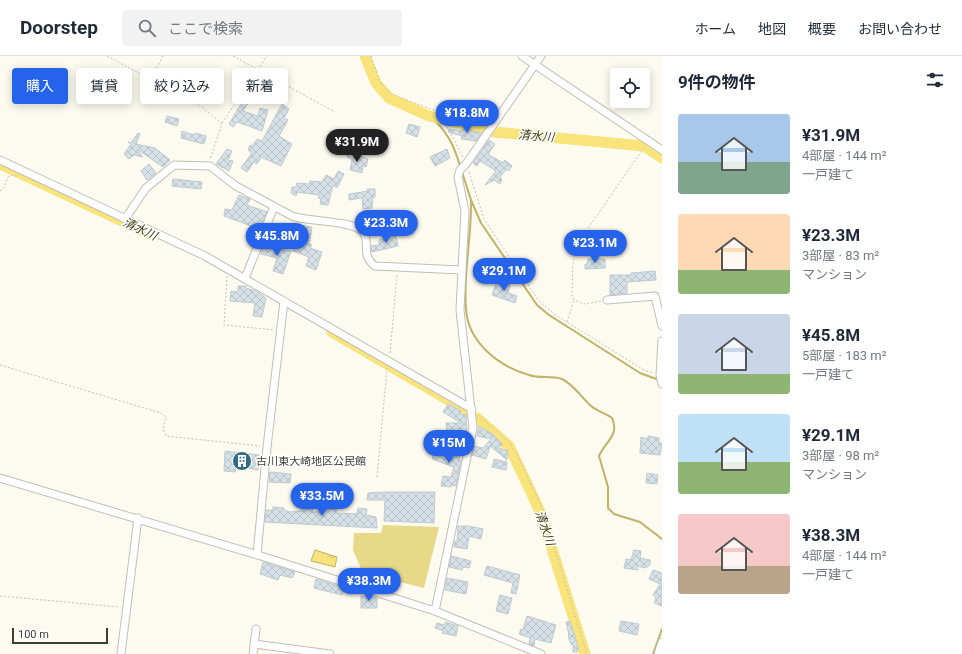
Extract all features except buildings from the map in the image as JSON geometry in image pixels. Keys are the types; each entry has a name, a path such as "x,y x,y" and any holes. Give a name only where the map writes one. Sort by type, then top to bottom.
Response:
{"street":[{"path":"522,56 662,150"},
{"path":"435,610 473,428 460,310 465,211 458,177 541,56"},
{"path":"0,160 206,256 388,364 472,409"},
{"path":"125,219 146,188 170,167 174,165 210,166 236,186 299,219 333,222 359,229 365,235 367,258 369,262 382,267 461,270"},
{"path":"245,278 274,207"},
{"path":"607,300 655,296 662,326"},
{"path":"257,554 267,447 284,301"},
{"path":"661,380 662,341"},
{"path":"0,478 257,554 435,610 541,654"},
{"path":"121,654 138,518"},
{"path":"253,654 256,629"},
{"path":"658,654 662,642"},
{"path":"254,644 330,654"}],"path":[{"path":"107,56 140,74"},
{"path":"156,68 163,56"},
{"path":"233,56 255,68"},
{"path":"260,68 267,56"},
{"path":"371,56 380,82 391,94 441,114 484,219 539,301 567,322 661,380"},
{"path":"288,86 335,112"},
{"path":"196,104 222,124"},
{"path":"210,166 209,161 222,124 236,104"},
{"path":"567,322 574,300 572,296 573,262 580,240 643,148"},
{"path":"0,191 4,188 8,177 12,175 23,179"},
{"path":"377,477 398,268"},
{"path":"227,276 224,325 280,331"},
{"path":"574,300 584,304 593,304 607,300"},
{"path":"0,365 161,413 166,417 163,429 166,436 267,447"},
{"path":"472,409 509,442 517,454 542,508 587,654"},
{"path":"0,596 127,608"}],"shaded area":[{"path":"383,525 439,527 424,588 363,573 353,550 354,533 381,533"}],"water":[{"path":"315,550 337,557 335,567 311,561"}],"waterway":[{"name":"清水川","path":"365,56 376,83 389,98 429,116 494,132 644,146 662,158"},
{"path":"429,116 440,126 449,138 460,166"},
{"name":"清水川","path":"0,164 150,234"},
{"path":"462,172 471,200 481,223 537,305 549,315 640,373 659,380"},
{"path":"471,200 465,295 468,321 472,332 487,351 506,366 533,376 562,379 573,387 591,406 612,418 614,424 613,434 599,456 608,487 608,508 614,514 640,522 662,539"},
{"name":"清水川","path":"332,332 469,412"},
{"name":"清水川","path":"477,418 509,446 541,514 585,654"},
{"path":"653,654 662,629"}],"place":[{"name":"古川東大崎地区公民館","path":"242,461"}]}
